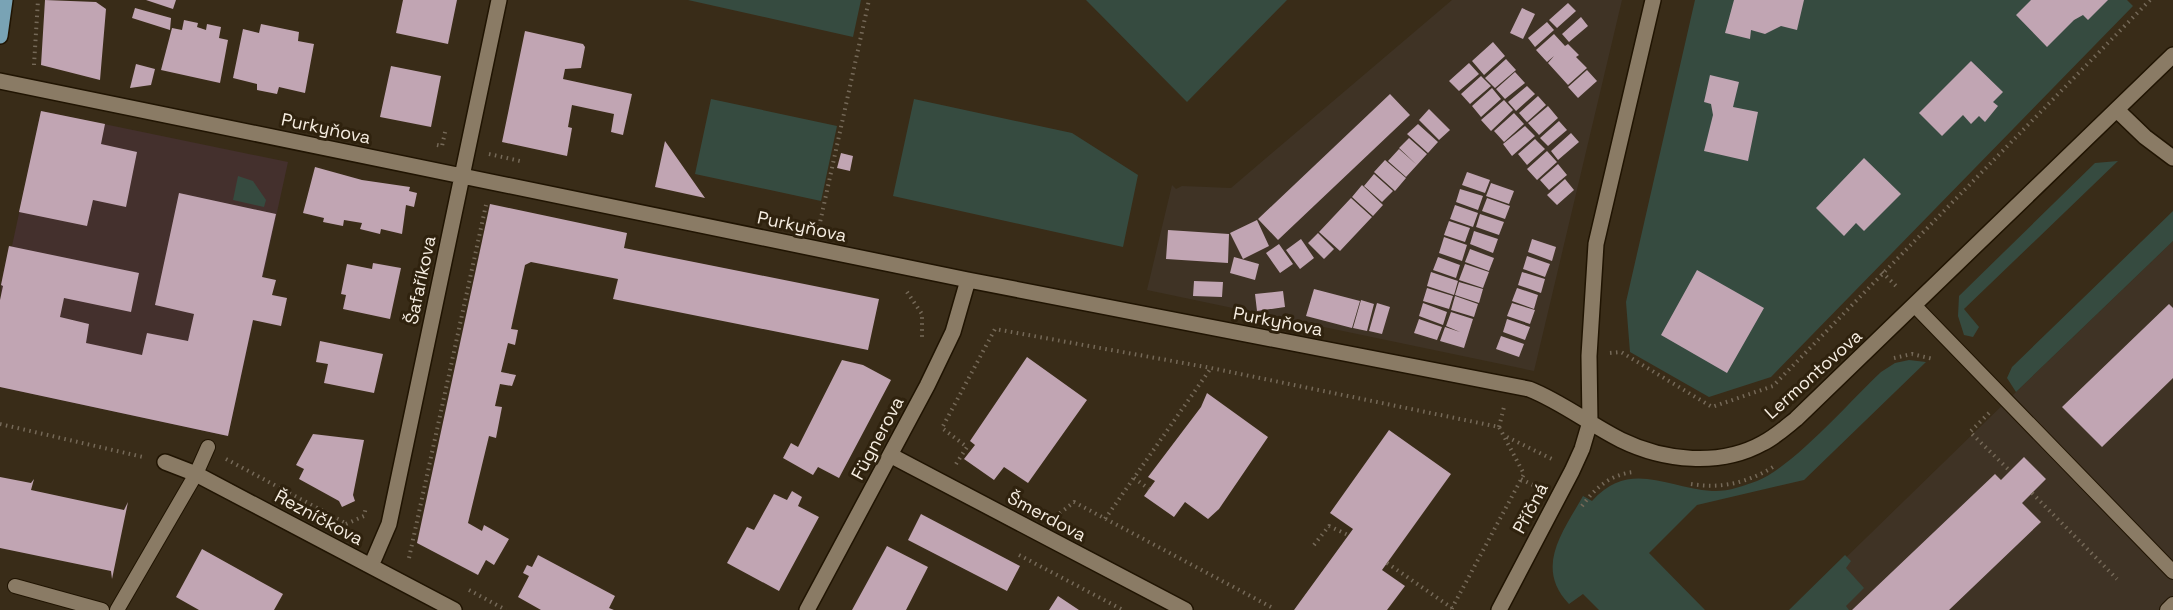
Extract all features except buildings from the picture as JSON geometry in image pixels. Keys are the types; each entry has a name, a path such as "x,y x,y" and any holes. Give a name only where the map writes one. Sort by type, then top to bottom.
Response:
{"main road":[{"path":"0,36 5,0"}],"street":[{"name":"Šafaříkova","path":"371,566 389,524 499,0"},
{"path":"1590,422 1589,356 1596,244 1653,0"},
{"name":"Lermontovova","path":"1590,422 1623,441 1657,452 1699,461 1736,454 1762,444 1796,419 2173,56"},
{"name":"Purkyňova","path":"0,81 968,280 1529,389 1556,400 1590,422"},
{"path":"2117,110 2145,137 2173,158"},
{"name":"Fügnerova","path":"807,610 953,332 963,307 968,280"},
{"name":"Příčná","path":"1499,610 1572,471 1582,450 1590,422"},
{"name":"Šmerdova","path":"890,455 1185,610"},
{"name":"Řezníčkova","path":"165,462 196,474 454,610"}],"lane":[{"path":"1915,306 2173,572"},
{"path":"117,610 196,474 208,447"},
{"path":"15,586 102,610"},
{"path":"2167,610 2173,604"}],"path":[{"path":"38,0 34,69 45,70"},
{"path":"814,248 869,0"},
{"path":"1589,356 1621,352 1712,407 1773,386 2150,0"},
{"path":"431,144 442,146 447,124"},
{"path":"483,153 523,162"},
{"path":"409,558 487,200"},
{"path":"904,288 922,314 921,345"},
{"path":"964,469 956,464 968,450 942,428 996,329 1211,368 1499,427"},
{"path":"1105,519 1211,368"},
{"path":"1387,563 1451,609 1524,474 1499,427 1505,403"},
{"path":"0,424 165,462"},
{"path":"1970,432 2010,471"},
{"path":"1134,478 1149,489"},
{"path":"1521,479 1539,488"},
{"path":"2032,493 2117,579"},
{"path":"346,524 364,516 368,500"},
{"path":"1045,513 1054,518 1074,502 1271,607"},
{"path":"1314,545 1329,526 1348,535"},
{"path":"1019,555 1123,610"}],"shaded area":[{"path":"1452,0 1622,0 1534,371 1147,290 1172,185 1176,189 1182,186 1231,188"},
{"path":"41,111 288,162 228,436 0,387 1,285 9,246 12,246"},
{"path":"2173,241 2173,610 1792,610 2016,392"}],"green space":[{"path":"688,0 861,0 853,37"},
{"path":"1086,0 1287,0 1187,102"},
{"path":"1695,0 2127,0 2133,6 1771,377 1709,397 1630,352 1626,302"},
{"path":"711,99 837,126 821,201 695,174"},
{"path":"914,99 1072,133 1138,175 1123,247 893,196"},
{"path":"2118,161 1964,309 1979,327 1973,337 1964,335 1958,316 1959,296 2095,163"},
{"path":"238,176 253,181 266,200 264,207 233,200"},
{"path":"2173,211 2173,241 2016,392 2007,378 2012,367"},
{"path":"1909,360 1926,362 1804,480 1697,505 1649,553 1705,610 1599,610 1583,594 1569,604 1559,590 1554,577 1555,550 1583,496 1592,501 1606,488 1620,481 1635,479 1649,479 1712,491 1729,490 1757,481 1788,462 1804,448 1881,372 1895,363"},
{"path":"1845,555 1851,561 1846,568 1864,588 1846,606 1849,610 1789,610"}]}
